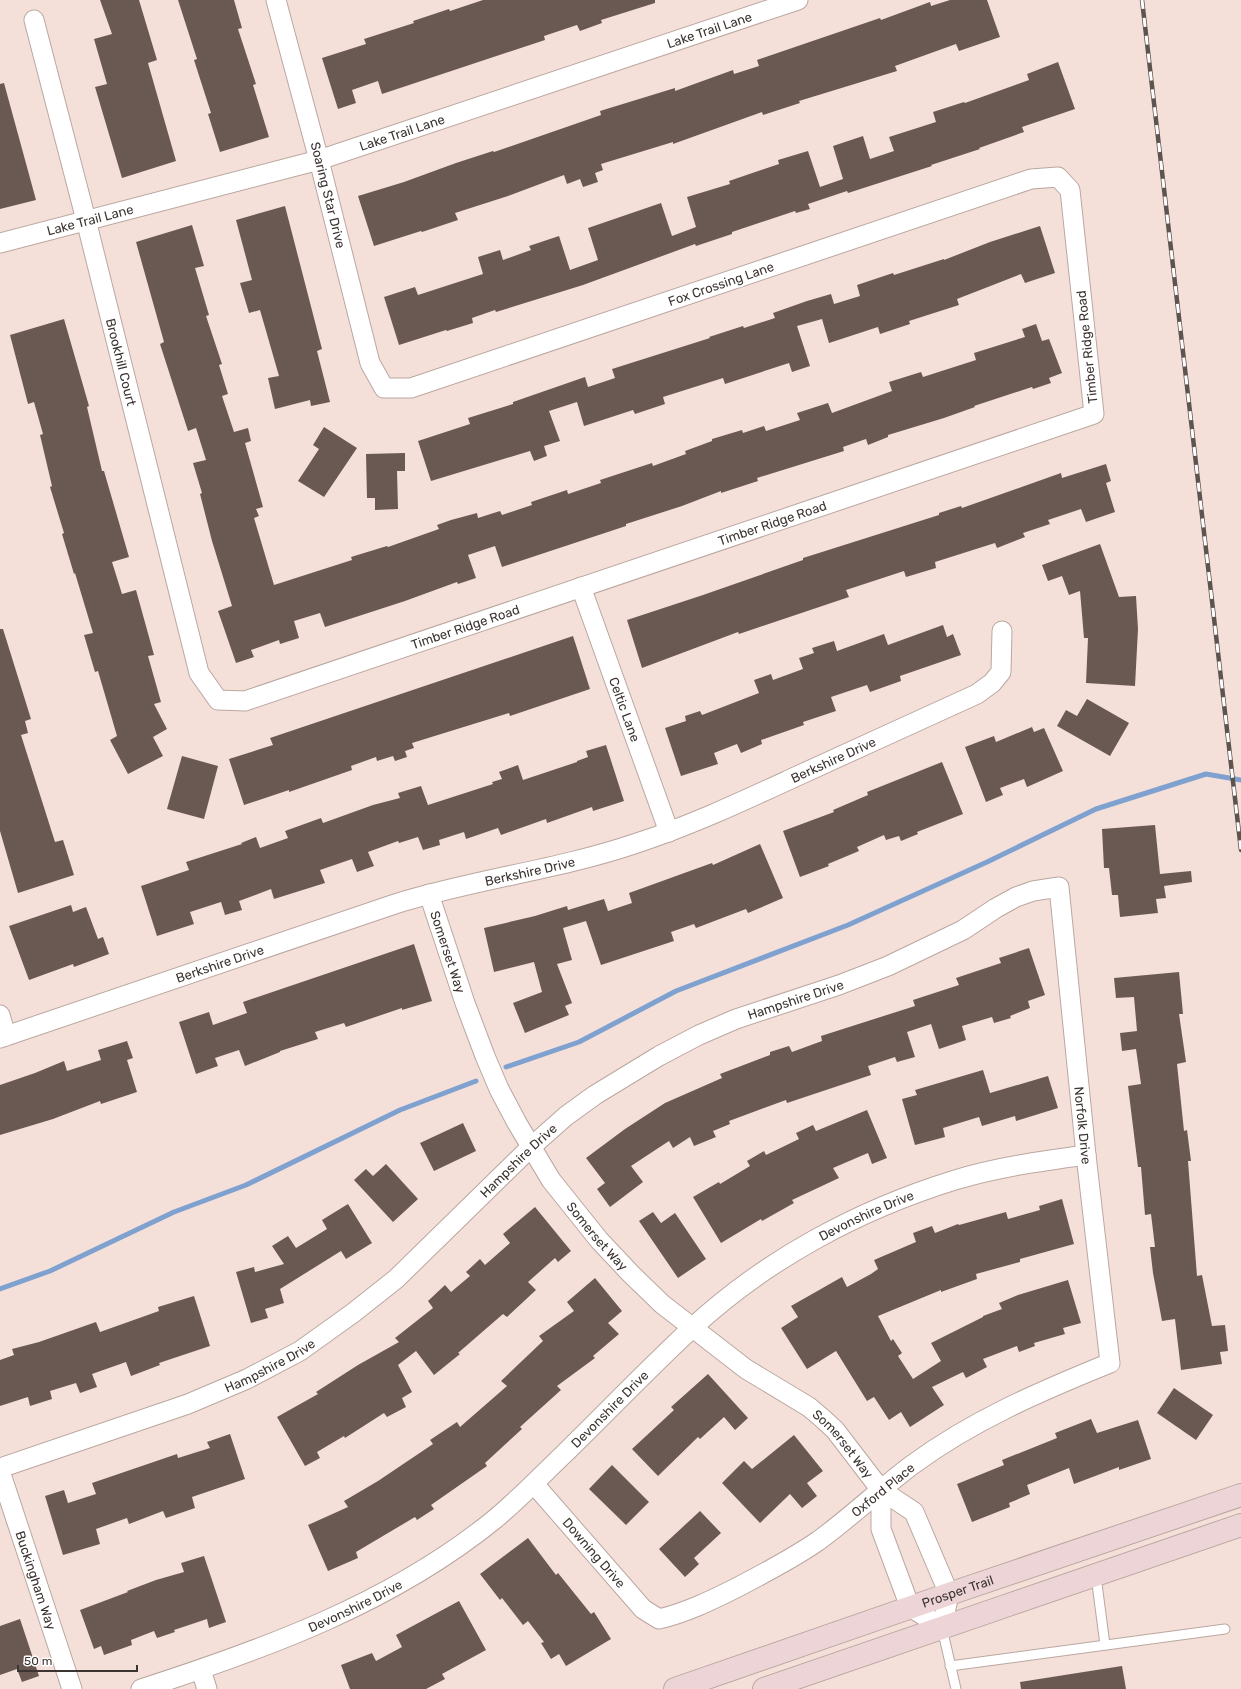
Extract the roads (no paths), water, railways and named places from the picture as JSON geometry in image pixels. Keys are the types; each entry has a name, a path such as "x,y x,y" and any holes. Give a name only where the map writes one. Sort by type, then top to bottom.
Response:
{"main road":[{"name":"Prosper Trail","path":"675,1689 910,1607 1241,1495"},
{"path":"764,1689 942,1626 1096,1576 1241,1526"}],"street":[{"name":"Soaring Star Drive","path":"276,0 319,160 370,363 384,388"},
{"name":"Lake Trail Lane","path":"0,242 319,160 798,0"},
{"name":"Brookhill Court","path":"34,20 86,220 199,673 218,700"},
{"name":"Fox Crossing Lane","path":"384,388 411,388 1031,179 1058,177"},
{"name":"Timber Ridge Road","path":"218,700 245,701 1094,414 1070,190 1058,177"},
{"name":"Celtic Lane","path":"581,587 669,832"},
{"name":"Berkshire Drive","path":"3,1037 429,894 569,863 636,844 726,809 977,694 992,683 1001,672 1002,631"},
{"name":"Hampshire Drive","path":"0,1468 188,1404 247,1379 300,1351 353,1313 396,1279 531,1147 566,1116 595,1095 653,1059 699,1035 736,1019 839,985 888,966 963,930 996,908 1016,898 1034,891 1059,886"},
{"name":"Norfolk Drive","path":"1059,886 1086,1154 1110,1363"},
{"name":"Somerset Way","path":"429,894 474,1031 499,1089 551,1180 599,1240 630,1274 662,1304 746,1370 809,1407 835,1430 882,1490 914,1512 949,1594"},
{"path":"0,1014 3,1037"},
{"name":"Devonshire Drive","path":"141,1689 201,1670 312,1628 404,1581 435,1562 494,1519 534,1484 692,1328 758,1274 797,1249 877,1209 956,1179 1011,1166 1086,1154"},
{"name":"Oxford Place","path":"659,1619 683,1612 716,1598 783,1563 817,1542 913,1465 945,1444 1010,1406 1110,1363"},
{"name":"Buckingham Way","path":"0,1471 72,1689"},
{"name":"Downing Drive","path":"534,1484 643,1609 659,1619"},
{"name":"Somerset Way","path":"882,1490 881,1530 910,1607"},
{"path":"910,1607 942,1626 949,1594"},
{"path":"201,1670 207,1689"}],"lane":[{"path":"1096,1576 1105,1645"},
{"path":"942,1626 956,1689"},
{"path":"950,1666 1226,1629"}],"waterway":[{"path":"506,1067 579,1042 676,991 848,925 987,862 1096,809 1206,774 1241,780"},
{"path":"0,1289 50,1271 174,1212 246,1185 400,1110 476,1081"}],"railway":[{"path":"1142,0 1241,850"}]}
